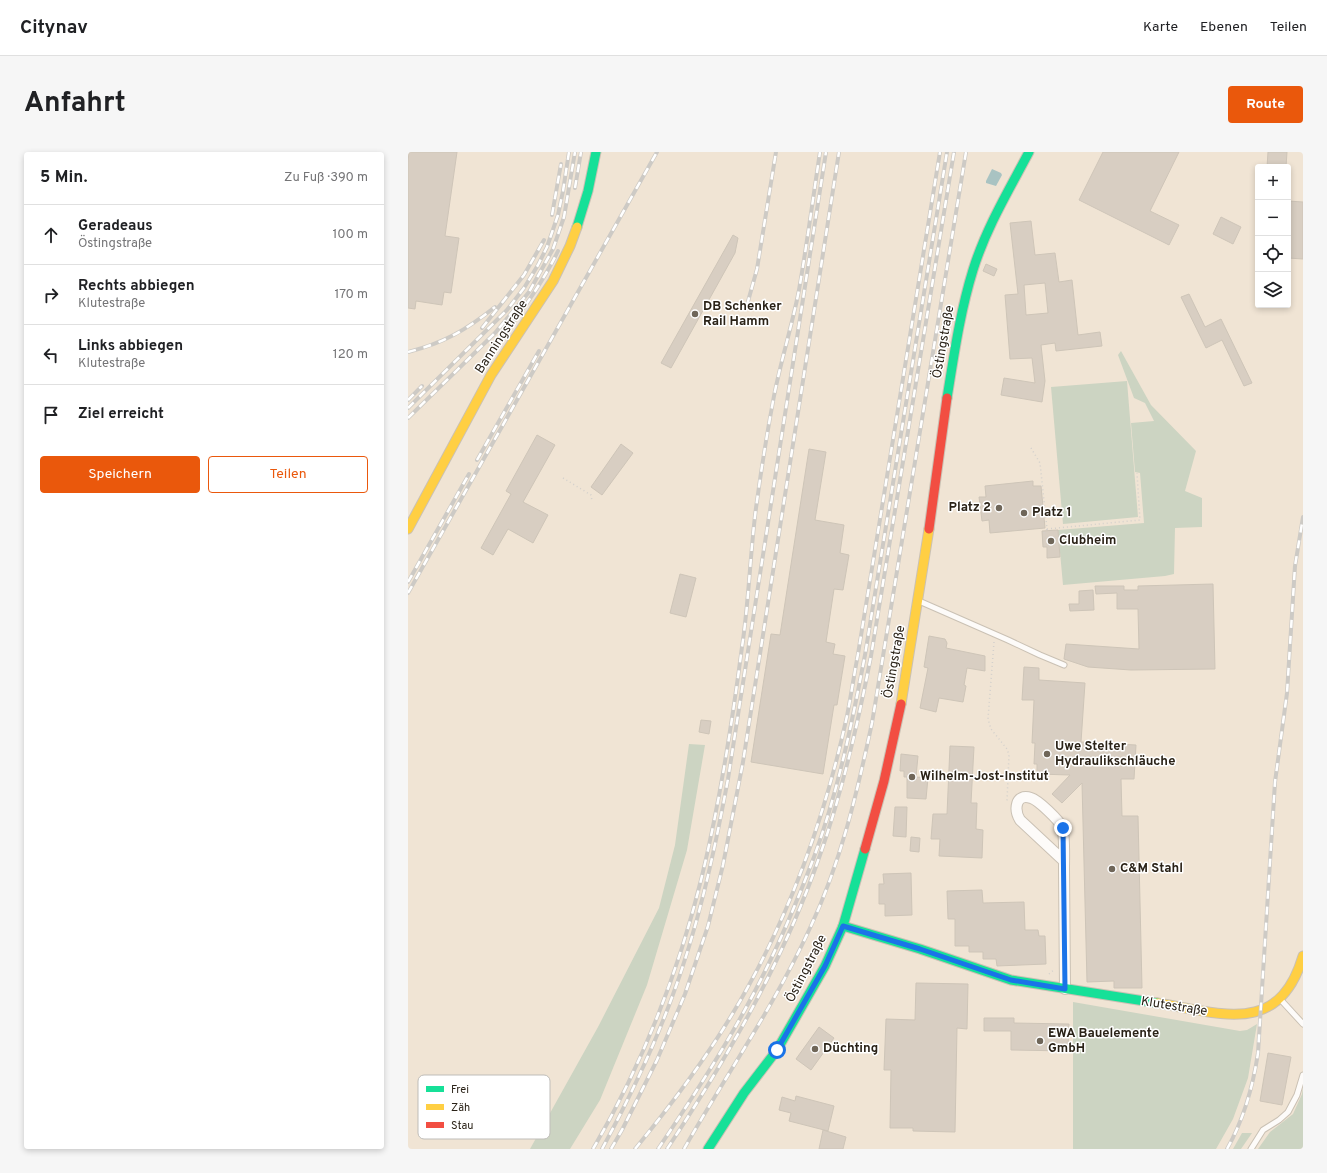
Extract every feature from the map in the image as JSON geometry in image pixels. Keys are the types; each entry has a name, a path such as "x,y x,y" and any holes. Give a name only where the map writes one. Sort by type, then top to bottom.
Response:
{"street":[{"name":"Banningstraße","path":"408,529 504,353 542,300 573,242 581,220 596,152"},
{"name":"Östingstraße","path":"708,1149 744,1094 777,1050 825,966 843,926 864,857 887,767 904,687 951,376 964,301 973,269 986,235 1029,152"},
{"path":"1064,861 1020,820 1016,812 1016,805 1024,797 1037,801 1059,822 1063,828 1064,861 1065,989"},
{"name":"Klutestraße","path":"843,926 920,949 1011,980 1234,1015 1250,1014 1262,1011 1280,999 1295,979 1303,956"}],"lane":[{"path":"918,600 1064,665"},
{"path":"1280,999 1303,1024"},
{"path":"1251,1149 1264,1130 1288,1112 1297,1095 1303,1075"}],"path":[{"path":"1030,448 1040,463 1047,528 1044,533"},
{"path":"1047,528 1140,520 1137,473"},
{"path":"563,478 591,495 592,501"}],"green space":[{"path":"1121,351 1151,405 1196,451 1185,491 1202,498 1202,527 1175,528 1174,574 1063,585 1058,530 1144,523 1140,473 1135,472 1131,423 1154,421 1145,403 1134,398 1118,355"},
{"path":"1127,381 1138,517 1063,524 1051,387"},
{"path":"689,744 705,745 687,850 647,985 600,1100 570,1149 530,1149 536,1139 550,1139 550,1113 598,1027 659,908 675,845"},
{"path":"1073,1002 1240,1031 1247,1030 1257,1024 1248,1078 1233,1119 1216,1149 1073,1149"},
{"path":"1303,1088 1303,1149 1258,1149 1270,1132 1293,1114 1302,1094"},
{"path":"1242,1133 1252,1133 1241,1149 1233,1149"}],"water":[{"path":"992,169 1001,173 1002,175 996,186 986,183"}],"building":[{"path":"409,152 457,152 445,236 459,238 451,293 444,292 442,305 416,301 415,309 408,308"},
{"path":"1103,152 1179,152 1150,211 1179,225 1169,245 1079,200"},
{"path":"1268,152 1287,152 1286,164 1267,164"},
{"path":"1291,201 1303,202 1303,259 1291,258"},
{"path":"1221,217 1241,227 1233,244 1213,234"},
{"path":"1031,221 1035,255 1055,253 1059,282 1072,280 1078,335 1100,332 1102,346 1056,351 1055,343 1041,345 1045,381 1042,402 1001,395 1004,378 1035,383 1032,358 1010,359 1005,295 1018,294 1010,223","holes":["1045,283 1048,313 1026,315 1024,285"]},
{"name":"DB Schenker Rail Hamm","path":"733,235 738,238 735,253 671,368 661,363"},
{"path":"986,264 997,269 994,276 983,271"},
{"path":"1189,294 1205,327 1221,319 1252,383 1244,386 1222,340 1206,348 1181,297"},
{"path":"537,435 555,445 523,502 548,515 533,543 508,529 493,555 481,548 511,494 506,491"},
{"path":"621,444 633,453 602,495 591,487"},
{"path":"809,449 826,452 815,520 844,525 840,553 849,555 843,590 834,589 826,642 835,644 833,654 845,656 837,705 834,705 823,774 751,762 771,634 780,635"},
{"path":"1033,481 1033,486 1041,486 1045,528 990,533 989,520 982,521 979,497 986,497 985,486"},
{"name":"Clubheim","path":"1058,530 1060,557 1047,558 1047,547 1043,547 1042,531"},
{"path":"680,574 696,578 686,617 670,613"},
{"path":"1213,584 1215,669 1131,670 1088,667 1064,659 1066,644 1139,649 1138,609 1117,609 1117,593 1096,594 1095,586 1124,586 1124,590 1138,590 1138,586"},
{"path":"1093,590 1094,610 1070,611 1069,604 1079,604 1079,591"},
{"path":"929,636 945,639 947,643 946,648 985,656 985,671 967,668 963,702 939,698 936,712 920,708 928,668 924,667"},
{"path":"1024,667 1039,668 1039,680 1085,683 1081,742 1136,745 1134,779 1121,779 1122,816 1138,816 1142,988 1114,988 1114,981 1087,982 1082,783 1062,803 1052,794 1070,775 1037,774 1037,764 1034,764 1035,743 1032,743 1034,700 1022,700"},
{"path":"701,720 711,721 709,734 699,732"},
{"path":"950,746 974,747 971,803 977,803 976,829 983,830 982,858 939,856 940,839 931,839 933,814 947,814"},
{"name":"Wilhelm-Jost-Institut","path":"901,754 918,756 916,777 928,778 926,799 907,798 907,777 904,777 904,771 900,771"},
{"path":"895,807 907,807 906,837 893,836"},
{"path":"911,837 920,838 919,852 910,851"},
{"path":"911,873 912,915 885,916 885,904 879,904 879,884 884,884 883,874"},
{"path":"982,890 983,903 1024,902 1025,930 1038,930 1039,936 1045,936 1046,964 997,966 996,959 983,959 983,952 969,952 969,946 955,946 955,919 948,919 947,891"},
{"path":"916,983 968,984 967,1029 957,1028 955,1132 913,1131 913,1128 890,1128 891,1070 884,1070 886,1019 915,1020"},
{"name":"EWA Bauelemente GmbH","path":"984,1018 1014,1018 1014,1023 1069,1024 1068,1051 1011,1050 1011,1031 984,1031"},
{"name":"Düchting","path":"819,1027 834,1038 811,1070 796,1059"},
{"path":"1268,1053 1291,1057 1282,1105 1260,1101"},
{"path":"796,1096 834,1106 828,1131 789,1121 791,1113 779,1110 782,1097 795,1101"},
{"path":"823,1130 846,1137 843,1149 819,1149"}],"railway":[{"path":"408,408 507,310 524,288 547,247 558,215 569,152"},
{"path":"408,418 495,333 529,292 553,249 564,217 575,152"},
{"path":"575,188 581,152"},
{"path":"408,593 657,152"},
{"path":"747,305 757,269 776,152"},
{"path":"593,1149 611,1117 643,1051 657,1017 682,947 702,876 730,734 746,612 754,525 764,452 771,410 799,290 820,152"},
{"path":"602,1149 639,1076 671,1000 689,946 711,863 728,779 826,152"},
{"path":"611,1149 657,1060 685,994 708,926 723,865 743,762 839,152"},
{"path":"635,1149 696,1070 724,1028 749,985 795,888 830,785 850,701 940,152"},
{"path":"658,1149 721,1051 745,1010 764,973 780,941 801,891 823,832 830,808 849,732 865,655 947,152"},
{"path":"667,1149 712,1079 772,970 806,894 836,806 861,706 871,656 954,152"},
{"path":"684,1149 766,1012 796,957 831,878 847,827 872,723 966,152"},
{"path":"552,215 561,164"},
{"path":"482,328 524,275 544,240"},
{"path":"507,331 541,282 558,251"},
{"path":"408,352 444,340 454,335 495,307"},
{"path":"477,460 539,351"},
{"path":"408,400 422,386"},
{"path":"408,582 469,474"},
{"path":"1227,1149 1233,1138 1247,1102 1258,1053 1275,782 1287,693 1295,566 1303,517"}],"traffic: fast":[{"path":"577,227 588,191 596,152"},
{"path":"947,398 961,318 968,286 978,254 991,224 1029,152"},
{"path":"708,1149 744,1093 777,1050 825,966 843,926 865,849"},
{"path":"843,926 920,949 1011,980 1157,1003"}],"traffic: slow":[{"path":"408,529 491,375 553,281 570,246 577,227"},
{"path":"901,704 929,529"},
{"path":"1157,1003 1225,1014 1245,1014 1263,1009 1279,999 1292,982 1303,956"}],"traffic: jam":[{"path":"929,529 947,398"},
{"path":"865,849 884,781 901,704"}],"place":[{"name":"DB Schenker Rail Hamm","path":"695,314"},
{"name":"Platz 2","path":"999,508"},
{"name":"Platz 1","path":"1024,513"},
{"name":"Clubheim","path":"1051,541"},
{"name":"Uwe Stelter Hydraulikschläuche","path":"1047,754"},
{"name":"Wilhelm-Jost-Institut","path":"912,777"},
{"name":"C&M Stahl","path":"1112,869"},
{"name":"EWA Bauelemente GmbH","path":"1040,1041"},
{"name":"Düchting","path":"815,1049"}],"route":[{"path":"777,1050 804,1006 825,966 843,926 920,949 1011,980 1065,989 1063,828"}]}
